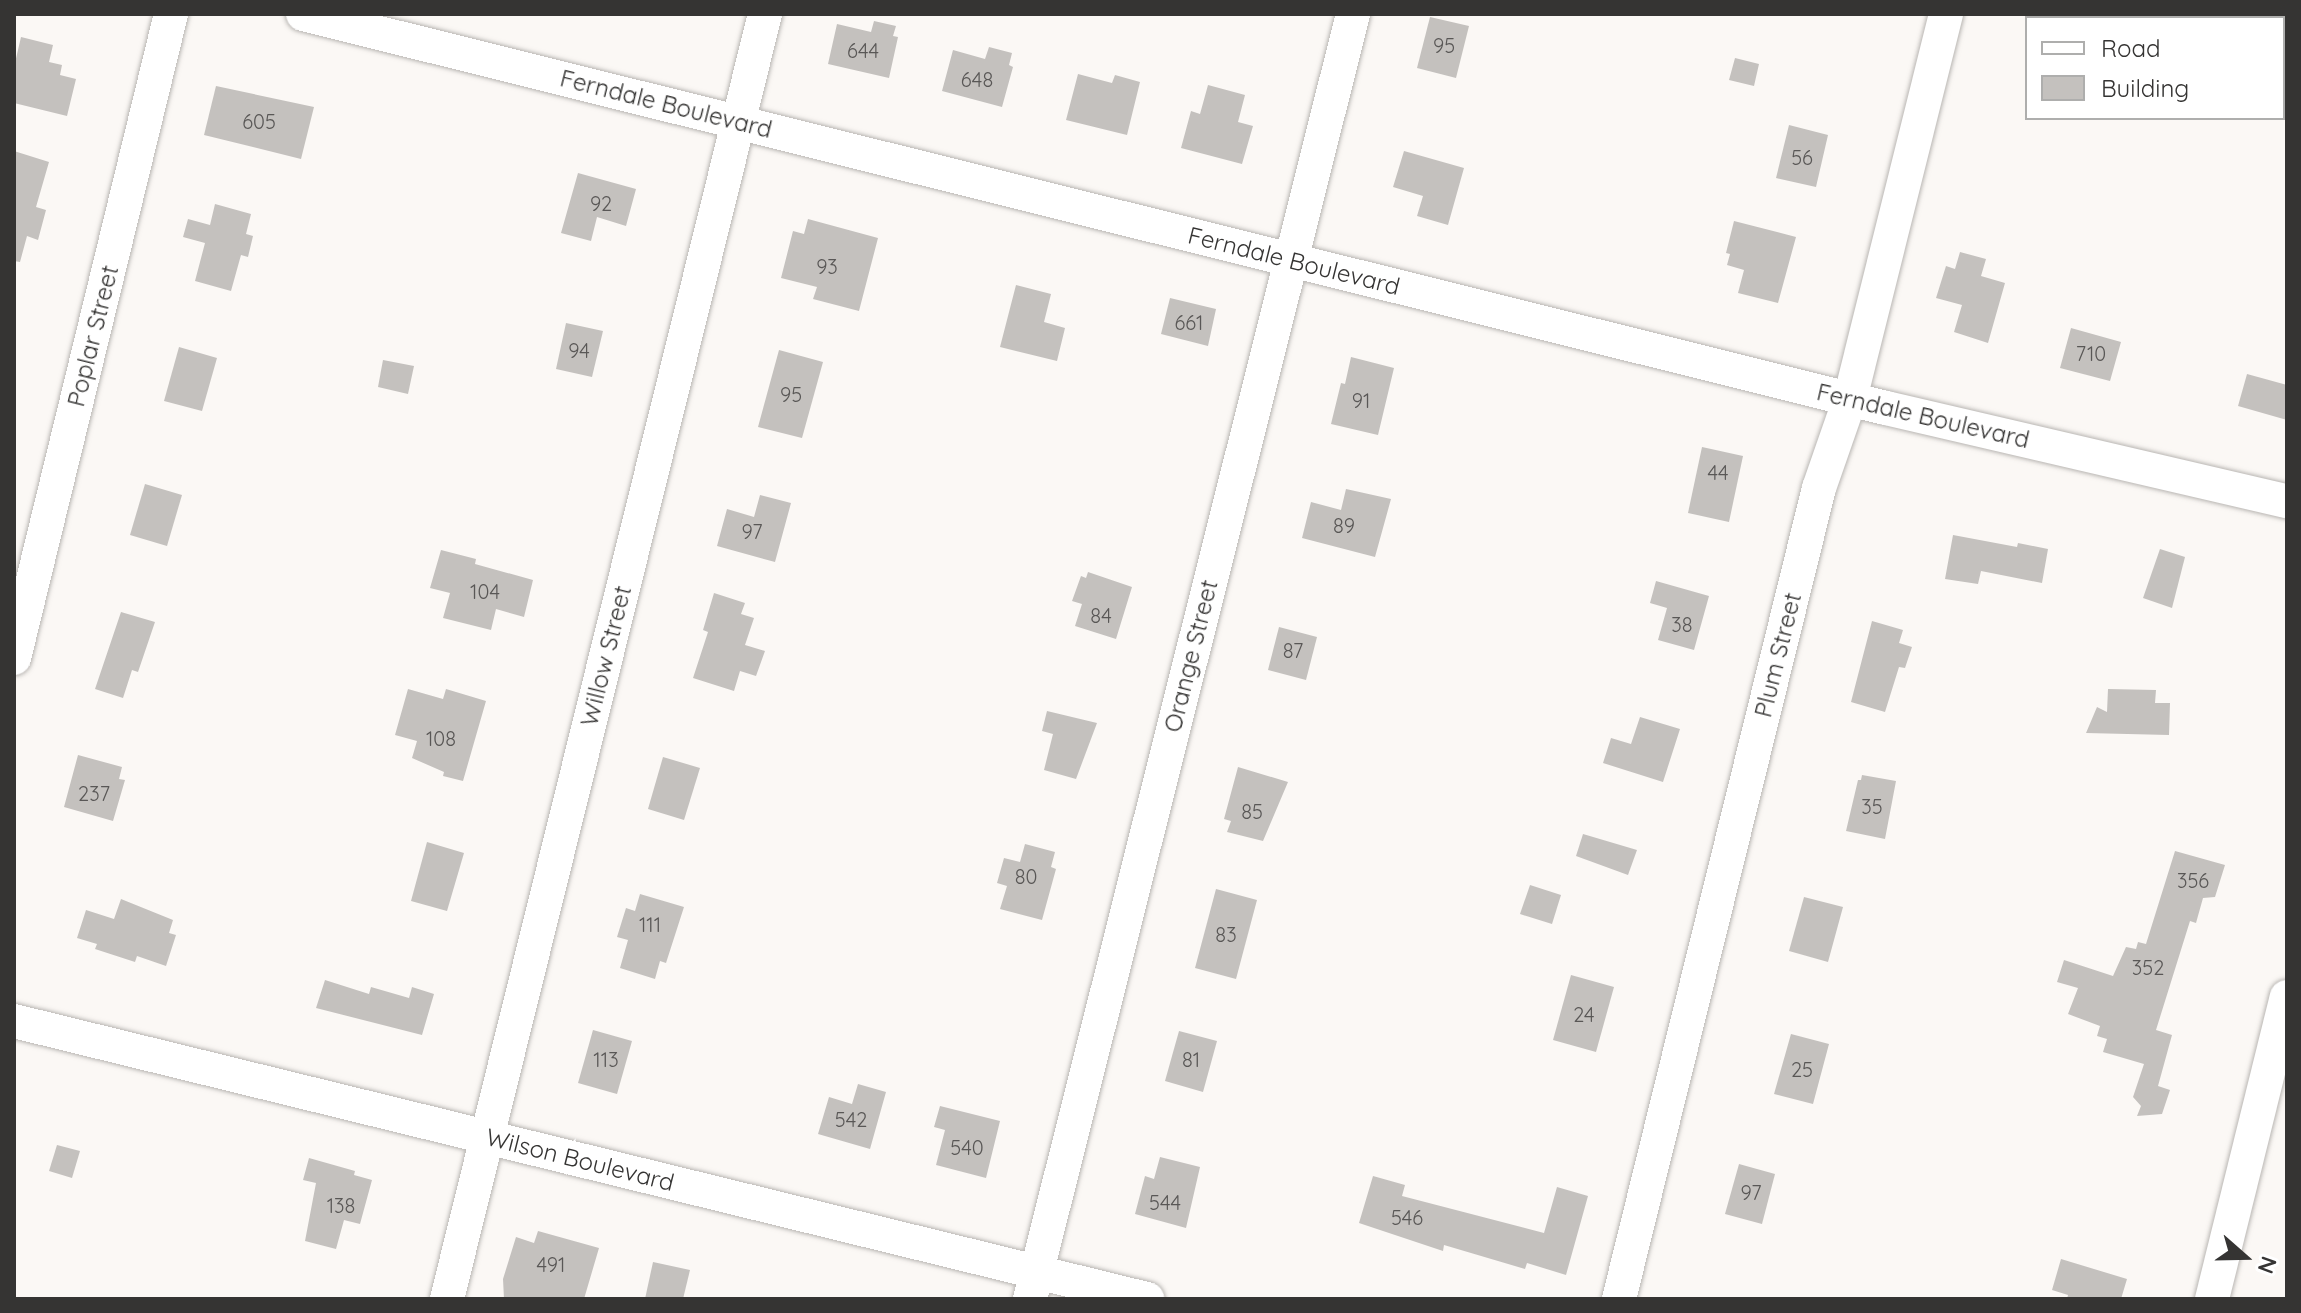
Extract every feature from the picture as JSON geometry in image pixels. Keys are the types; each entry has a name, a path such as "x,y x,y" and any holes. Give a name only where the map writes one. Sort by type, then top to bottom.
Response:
{"street":[{"name":"Poplar Street","path":"14,658 171,14"},
{"name":"Ferndale Boulevard","path":"303,14 1850,399 2287,501"},
{"name":"Willow Street","path":"447,1299 765,14"},
{"name":"Orange Street","path":"1034,1286 1353,14"},
{"name":"Plum Street","path":"1619,1299 1819,488 1850,399 1946,14"},
{"path":"2212,1299 2287,997"},
{"name":"Wilson Boulevard","path":"14,1021 487,1137 1034,1286 1147,1299"}],"building":[{"path":"1430,17 1469,26 1456,78 1417,68"},
{"path":"874,21 896,26 893,36 898,37 889,78 828,64 837,24 871,32"},
{"path":"21,37 53,45 49,62 62,65 60,75 76,79 67,116 14,103 14,67"},
{"path":"989,47 1012,53 1009,65 1013,67 1002,107 942,91 953,50 985,59"},
{"path":"1735,58 1759,64 1754,86 1729,80"},
{"path":"1078,74 1112,83 1115,75 1140,82 1127,135 1066,120"},
{"path":"1208,85 1245,95 1238,122 1253,126 1242,164 1181,148 1191,111 1200,114"},
{"path":"216,86 314,107 301,159 204,135"},
{"path":"1789,125 1828,135 1816,187 1776,178"},
{"path":"14,151 49,162 36,207 46,210 38,240 27,236 20,262 14,261"},
{"path":"1404,151 1464,168 1448,225 1417,216 1423,196 1393,187"},
{"path":"578,173 636,189 626,226 597,217 591,241 561,233"},
{"path":"215,204 251,214 246,234 253,236 248,257 241,255 231,291 195,281 205,243 183,237 188,219 210,225"},
{"path":"808,219 878,238 859,311 813,299 817,287 781,278 793,231 804,234"},
{"path":"1734,221 1796,237 1778,303 1738,293 1744,270 1727,265 1730,254 1726,253"},
{"path":"1960,252 1986,259 1981,276 2005,283 1988,343 1954,332 1962,305 1936,298 1946,266 1955,269"},
{"path":"1016,285 1051,294 1044,322 1065,328 1057,361 1000,347"},
{"path":"1170,298 1216,309 1208,346 1161,334"},
{"path":"566,323 603,331 592,377 556,369"},
{"path":"2071,328 2121,342 2110,381 2060,368"},
{"path":"179,347 217,358 202,411 164,401"},
{"path":"779,350 823,362 802,438 758,427"},
{"path":"1351,357 1394,368 1378,435 1331,424"},
{"path":"383,360 414,366 408,394 378,387"},
{"path":"2247,374 2287,385 2287,420 2238,406"},
{"path":"1702,447 1743,456 1729,522 1688,513"},
{"path":"145,484 182,495 167,546 130,535"},
{"path":"1346,489 1391,499 1375,557 1302,538 1311,502 1341,510"},
{"path":"760,495 791,503 775,562 717,546 727,509 754,517"},
{"path":"1953,535 2017,547 2018,543 2048,549 2042,583 1981,571 1978,584 1945,579"},
{"path":"2160,549 2185,557 2172,608 2143,598"},
{"path":"441,550 476,559 475,564 533,580 524,617 496,609 491,630 443,618 450,593 430,588"},
{"path":"1088,572 1132,587 1116,639 1075,626 1082,604 1072,601 1081,576 1086,578"},
{"path":"1656,581 1709,596 1694,650 1658,640 1667,608 1650,603"},
{"path":"714,593 745,603 741,614 754,618 745,645 765,651 756,676 740,671 734,691 693,678 708,632 703,630"},
{"path":"121,612 155,622 138,672 132,670 123,698 95,689"},
{"path":"1872,621 1903,630 1899,643 1912,647 1905,668 1899,667 1885,712 1851,702"},
{"path":"1279,627 1317,637 1306,680 1268,670"},
{"path":"408,689 443,699 446,689 486,701 463,781 443,776 444,772 412,758 417,741 395,735"},
{"path":"2108,689 2156,690 2155,703 2170,703 2169,735 2086,733 2097,707 2107,712"},
{"path":"1047,711 1097,723 1076,779 1044,770 1053,734 1042,731"},
{"path":"1640,717 1680,729 1663,782 1603,763 1611,738 1631,744"},
{"path":"78,755 122,767 119,779 125,780 113,821 64,807"},
{"path":"663,757 700,768 684,820 648,809"},
{"path":"1238,767 1288,782 1263,841 1227,832 1231,821 1224,819"},
{"path":"1862,775 1896,781 1885,839 1846,831 1858,780"},
{"path":"1583,834 1637,850 1628,875 1576,856"},
{"path":"427,842 464,853 447,911 411,901"},
{"path":"1025,844 1055,852 1051,867 1056,869 1042,920 1000,909 1007,886 997,883 1004,858 1020,862"},
{"path":"2175,851 2225,865 2215,897 2203,898 2196,923 2190,921 2156,1030 2172,1035 2158,1086 2170,1090 2162,1114 2137,1116 2141,1106 2133,1097 2144,1064 2103,1052 2107,1039 2097,1036 2100,1026 2068,1014 2078,988 2057,982 2064,960 2113,976 2126,947 2136,949 2138,942 2146,944"},
{"path":"1530,885 1561,895 1552,924 1520,914"},
{"path":"1216,889 1257,900 1236,979 1195,968"},
{"path":"640,894 684,907 666,963 660,961 655,979 620,968 628,940 617,937 626,908 635,911"},
{"path":"1804,897 1843,907 1828,962 1789,951"},
{"path":"121,899 173,920 169,933 176,935 166,966 137,956 135,962 95,949 97,944 77,938 86,910 114,919"},
{"path":"1571,975 1614,987 1596,1052 1553,1040"},
{"path":"325,980 369,994 371,987 409,998 412,987 434,994 422,1035 316,1008"},
{"path":"593,1030 632,1041 617,1094 578,1083"},
{"path":"1179,1031 1217,1041 1203,1092 1165,1081"},
{"path":"1791,1034 1829,1044 1813,1104 1774,1094"},
{"path":"858,1084 886,1092 870,1149 818,1134 829,1097 852,1104"},
{"path":"940,1106 1000,1121 986,1178 936,1165 945,1130 934,1127"},
{"path":"57,1145 80,1151 72,1178 49,1171"},
{"path":"1160,1157 1200,1167 1186,1228 1135,1214 1145,1176 1154,1179"},
{"path":"309,1158 355,1171 354,1175 372,1180 360,1224 344,1220 336,1249 305,1241 316,1183 303,1180"},
{"path":"1739,1164 1775,1174 1762,1224 1725,1214"},
{"path":"1373,1176 1405,1185 1402,1196 1544,1233 1557,1187 1588,1196 1566,1275 1527,1263 1525,1269 1444,1245 1443,1251 1359,1223"},
{"path":"538,1231 599,1248 584,1299 504,1299 503,1279 516,1237 534,1243"},
{"path":"2061,1259 2127,1279 2121,1299 2067,1299 2068,1295 2052,1290"},
{"path":"653,1262 690,1270 683,1299 645,1299"}]}
